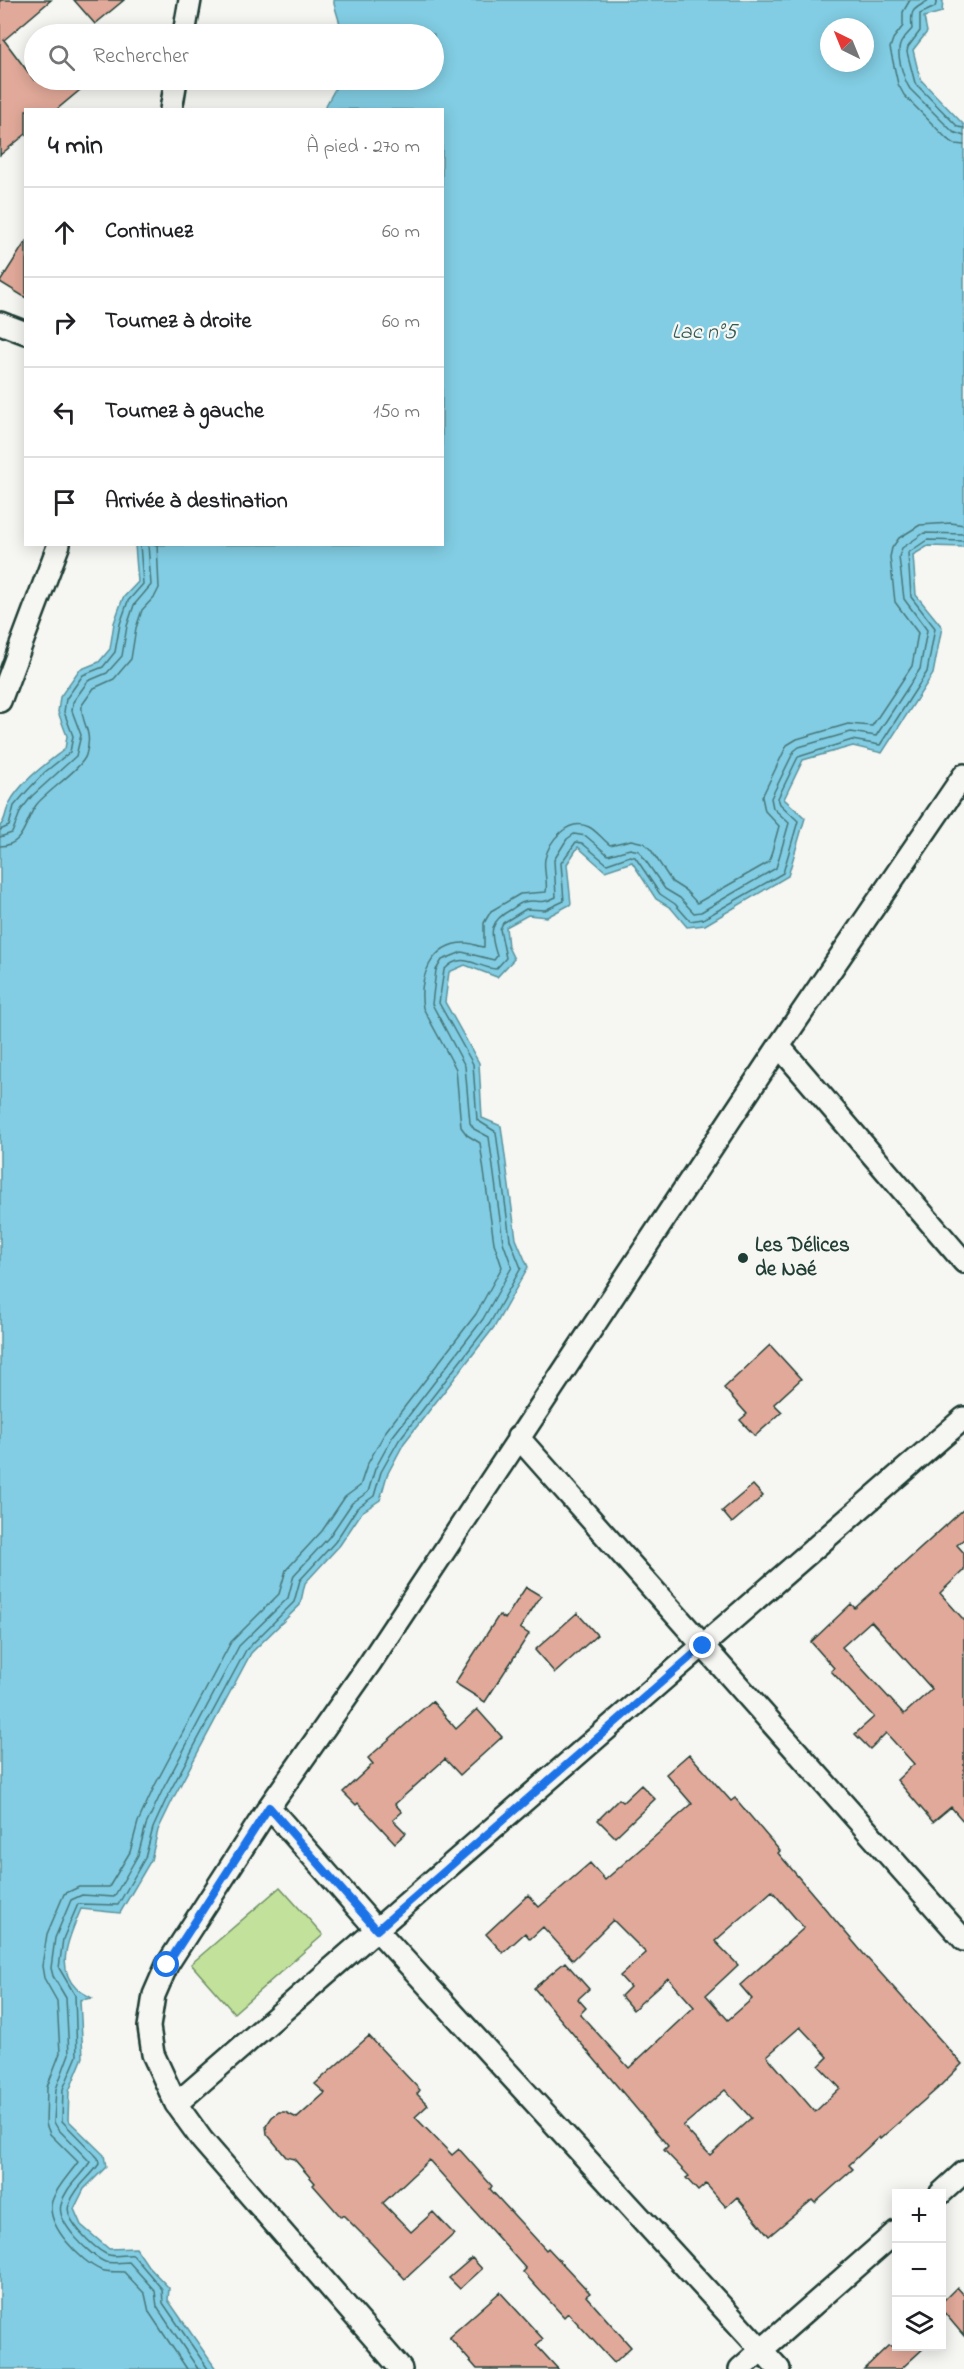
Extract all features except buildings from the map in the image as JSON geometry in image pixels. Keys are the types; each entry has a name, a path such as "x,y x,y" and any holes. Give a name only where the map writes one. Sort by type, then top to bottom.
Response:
{"street":[{"path":"185,24 189,0"},
{"path":"171,108 174,90"},
{"path":"0,323 24,332"},
{"path":"0,701 58,546"},
{"path":"401,2369 201,2140 176,2104 153,2054 149,2027 154,1995 167,1965 269,1807 370,1663 779,1046 964,775"},
{"path":"779,1046 964,1262"},
{"path":"176,2104 964,1418"},
{"path":"518,1437 964,1940"},
{"path":"269,1807 377,1930 779,2369"},
{"path":"945,2189 964,2172"},
{"path":"740,2369 892,2236"}],"green space":[{"path":"280,1887 323,1935 234,2013 191,1964"}],"water":[{"name":"Lac n°5","path":"334,0 943,0 942,12 924,17 927,32 913,50 920,79 964,125 964,547 928,546 913,555 916,595 942,627 933,674 882,753 853,746 803,760 784,799 805,818 788,876 705,925 687,927 671,908 656,899 632,862 605,871 578,847 567,864 571,904 547,917 528,915 506,927 508,947 514,959 497,977 465,965 449,972 445,1002 479,1063 482,1118 501,1126 516,1239 528,1267 495,1326 404,1443 387,1475 380,1500 362,1512 340,1545 305,1583 300,1605 251,1653 175,1795 158,1830 151,1860 120,1913 81,1909 66,1949 66,1970 69,1979 78,1989 92,1998 80,2000 83,2057 69,2091 68,2120 104,2155 106,2167 84,2189 74,2209 81,2225 109,2249 136,2248 148,2266 169,2288 168,2300 216,2369 0,2369 0,826 9,804 20,788 65,749 67,736 58,712 60,697 79,670 99,662 110,649 114,623 123,598 138,582 135,546 444,546 444,108 325,108 334,90 444,90 444,24 340,24"}],"place":[{"name":"Les Délices de Naé","path":"743,1258"}],"route":[{"path":"167,1965 269,1807 377,1930 703,1646"}]}
